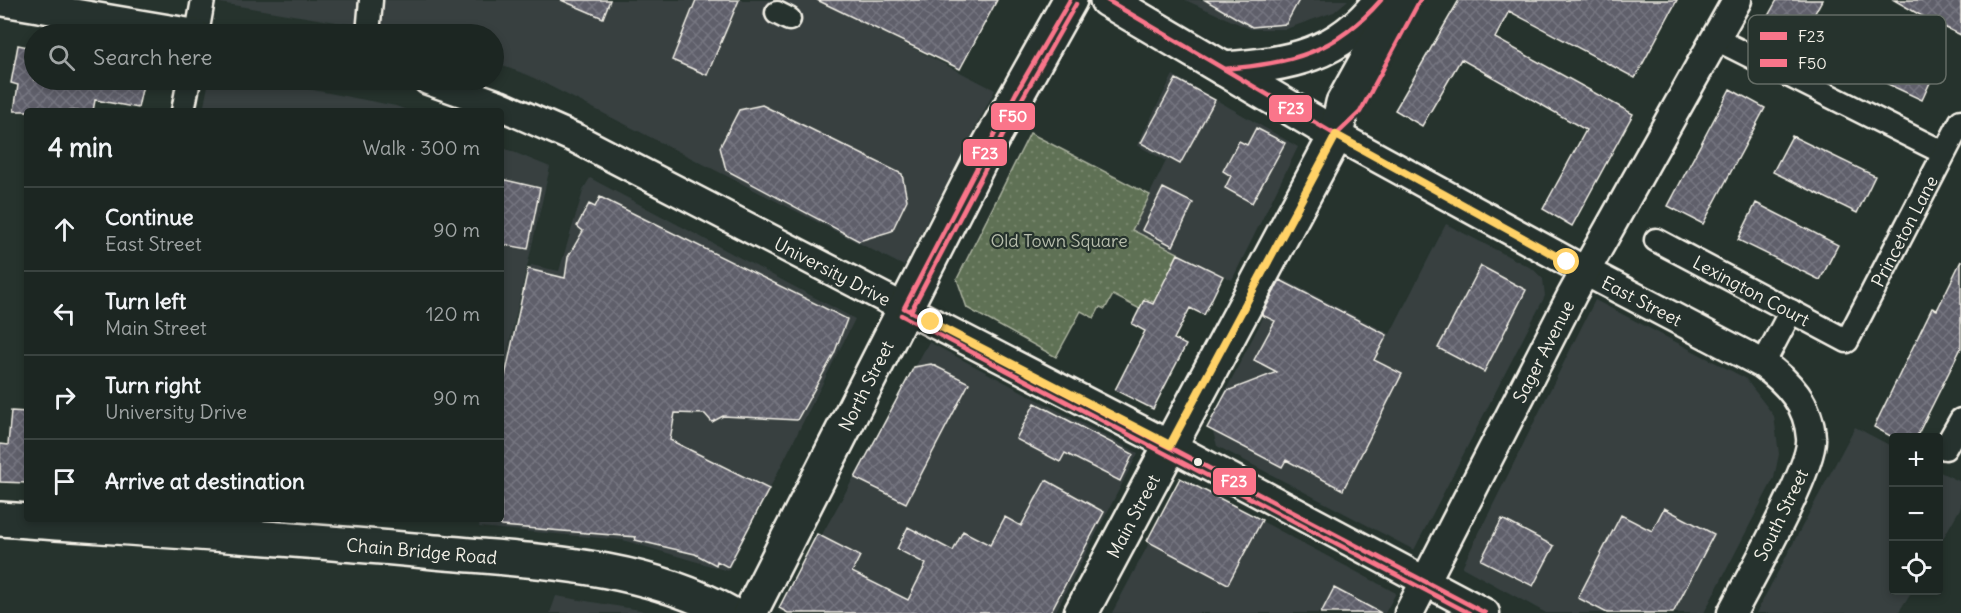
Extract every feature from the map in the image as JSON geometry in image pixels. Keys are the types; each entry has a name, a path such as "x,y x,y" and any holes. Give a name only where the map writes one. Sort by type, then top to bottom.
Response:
{"main road":[{"name":"North Street","path":"750,613 981,159 1070,0"},
{"path":"1107,0 1336,135"},
{"path":"1224,69 1306,58 1343,37 1372,12 1381,0"},
{"name":"Main Street","path":"1081,613 1336,135 1343,103 1400,0"},
{"name":"Main Street","path":"1336,135 1360,112 1420,0"},
{"name":"Chain Bridge Road","path":"0,519 24,520"},
{"name":"Chain Bridge Road","path":"97,522 129,523 579,568 655,582 729,613"}],"street":[{"path":"198,24 203,0"},
{"path":"369,24 371,0"},
{"name":"Sager Avenue","path":"1408,613 1585,271 1737,0"},
{"path":"0,2 135,24"},
{"path":"1716,39 1748,55"},
{"path":"1806,84 1942,152"},
{"path":"184,108 187,90"},
{"name":"University Drive","path":"456,90 499,105 577,139 1170,445 1485,613"},
{"name":"Princeton Lane","path":"1847,340 1942,152 1961,121"},
{"name":"East Street","path":"1336,135 1585,271 1763,364 1785,380 1799,398 1804,413"},
{"name":"Lexington Court","path":"1656,240 1847,340"},
{"path":"1763,364 1791,311"},
{"name":"South Street","path":"1732,613 1807,460 1812,441 1804,413"},
{"path":"1945,448 1961,420"}],"shaded area":[{"path":"221,0 819,0 995,90 904,266 528,75 504,67 504,24 349,24 220,3"},
{"path":"1185,0 1348,0 1334,12 1286,29 1250,29"},
{"path":"1173,75 1298,147 1232,280 1132,230 1166,161 1137,145"},
{"path":"207,90 314,90 401,108 204,108"},
{"path":"504,148 550,167 505,363 531,265 559,271 584,188 590,178 855,319 728,571 623,540 479,527 480,522 504,522 504,371 506,364 504,363"},
{"path":"1446,224 1533,269 1543,279 1545,296 1414,550 1217,446 1210,421 1283,279 1390,334"},
{"path":"1595,300 1745,378 1774,416 1779,454 1774,478 1704,613 1546,613 1462,567"},
{"path":"929,342 1138,453 1055,613 779,612"},
{"path":"1855,427 1889,445 1889,595 1909,595 1898,613 1756,613"},
{"path":"1943,473 1961,482 1961,507 1943,538"},
{"path":"1183,479 1396,593 1385,613 1112,613"},
{"path":"556,596 640,610 647,613 550,613"}],"green space":[{"name":"Old Town Square","path":"1030,133 1150,195 1132,230 1178,253 1166,279 1175,313 1145,298 1140,309 1113,295 1105,309 1100,307 1094,318 1081,311 1056,357 967,308 957,279"}],"building":[{"path":"561,0 610,0 603,18"},
{"path":"696,0 739,0 707,75 672,60"},
{"path":"817,0 997,0 960,69"},
{"path":"1205,0 1299,0 1286,24 1252,27"},
{"path":"1459,0 1677,0 1635,78 1509,11 1495,38 1633,114 1572,226 1543,209 1586,130 1461,59 1422,126 1395,110"},
{"path":"1777,0 1822,0 1814,15 1769,15"},
{"path":"1894,0 1961,0 1961,35 1946,28 1946,15 1920,15"},
{"path":"18,45 24,46 24,90 142,90 138,108 95,100 94,108 24,108 24,111 14,111 18,85 11,83"},
{"path":"1176,79 1215,100 1180,164 1141,143"},
{"path":"1888,84 1929,84 1922,100"},
{"path":"1730,89 1765,108 1703,224 1668,206"},
{"path":"762,105 902,174 907,200 892,231 859,241 726,170 720,147 739,110"},
{"path":"1256,128 1285,143 1252,203 1225,188 1231,176 1223,171 1239,141 1247,145"},
{"path":"1792,136 1875,176 1857,213 1773,172"},
{"path":"504,180 540,188 528,249 504,245"},
{"path":"1163,188 1193,203 1173,246 1142,230"},
{"path":"600,197 847,319 834,354 797,420 723,416 712,422 705,414 675,413 670,440 769,489 728,567 717,561 716,565 695,554 635,540 636,537 501,526 501,522 504,522 504,381 528,269 565,278 568,257 583,231 577,226 589,204 595,207"},
{"path":"1756,203 1838,245 1820,280 1738,240"},
{"path":"1178,254 1223,276 1204,315 1190,308 1174,339 1186,345 1153,409 1115,390 1145,331 1132,324 1144,300 1153,304"},
{"path":"1961,261 1961,348 1918,433 1889,433 1889,435 1874,427 1932,308 1937,310"},
{"path":"1481,266 1526,290 1484,372 1438,348"},
{"path":"1280,280 1387,335 1374,360 1402,374 1343,490 1286,460 1282,467 1207,428 1227,391 1277,372 1254,360 1275,321 1262,315"},
{"path":"931,364 969,383 906,503 855,478 914,367"},
{"path":"1035,403 1133,454 1120,481 1065,453 1060,462 1016,439"},
{"path":"11,411 24,412 24,483 0,482 0,444 8,445"},
{"path":"1180,478 1262,520 1228,584 1147,541"},
{"path":"1046,480 1104,512 1050,613 788,613 779,608 817,534 860,556 852,572 908,600 926,564 897,549 908,527 953,551 963,531 990,545 1005,517 1021,526"},
{"path":"1664,508 1714,534 1673,613 1607,613 1578,598 1621,515 1652,531"},
{"path":"1502,519 1554,546 1533,586 1481,560"},
{"path":"1334,588 1381,613 1321,613"}],"transit line":[{"name":"F23","path":"904,308 1016,93 1070,0"},
{"name":"F23","path":"1107,0 1336,135 1360,112 1420,0"},
{"name":"F23","path":"1224,69 1271,63 1311,52 1347,32 1381,0"},
{"name":"F50","path":"911,311 1023,97 1076,4"},
{"name":"F23","path":"904,308 1485,613"},
{"name":"F50","path":"901,315 1469,613"}],"route":[{"path":"931,322 1170,445 1336,135 1567,262"}]}
